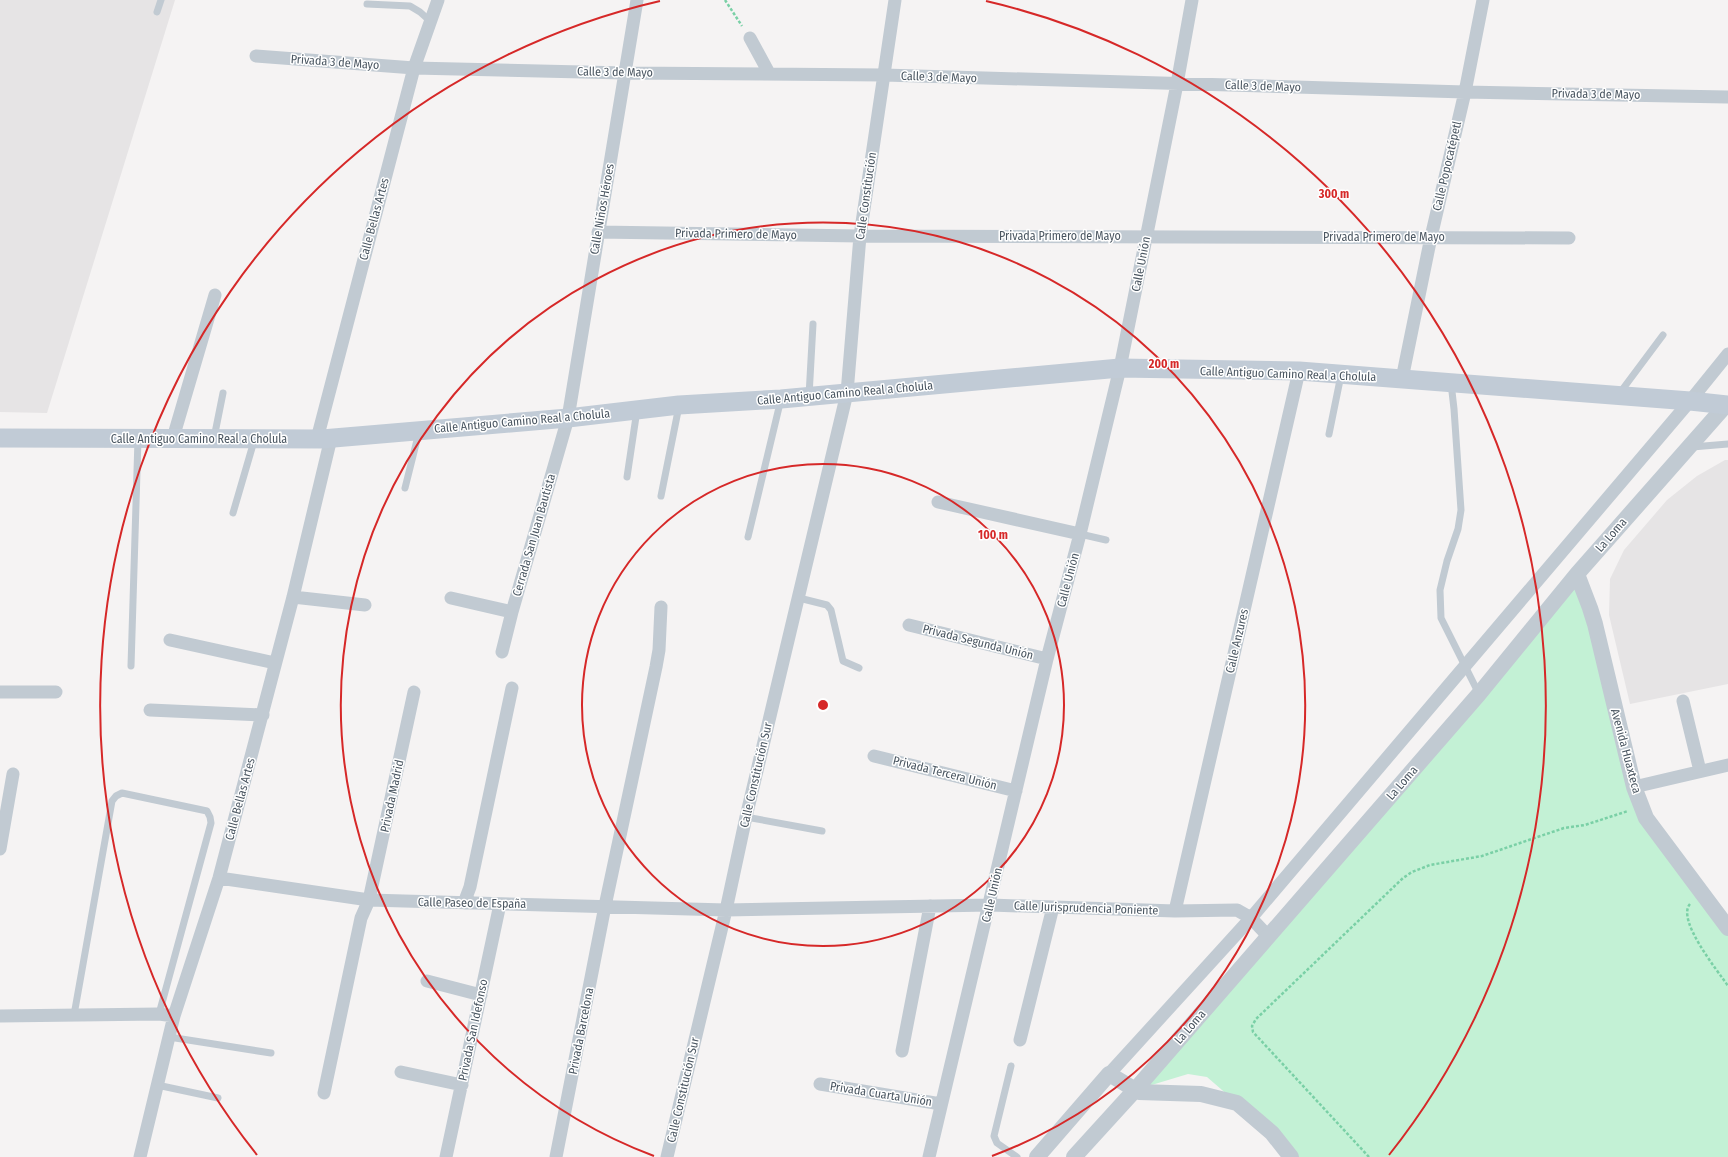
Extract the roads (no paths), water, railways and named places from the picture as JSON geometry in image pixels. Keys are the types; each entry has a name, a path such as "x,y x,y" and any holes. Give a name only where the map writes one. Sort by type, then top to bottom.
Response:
{"main road":[{"name":"Calle Antiguo Camino Real a Cholula","path":"0,438 324,439 568,418 679,405 847,393 1120,368 1342,374 1618,395 1727,405"}],"street":[{"name":"Calle Bellas Artes","path":"140,1157 168,1037 219,878 293,597 324,439 414,68 438,0"},
{"name":"Calle Niños Héroes","path":"568,418 637,0"},
{"name":"Calle Constitución","path":"847,393 860,236 895,0"},
{"name":"Calle Unión","path":"929,1157 990,905 1047,659 1080,534 1120,368 1177,84 1192,0"},
{"name":"Calle Popocatépetl","path":"1402,379 1431,237 1483,0"},
{"path":"750,38 769,73"},
{"name":"Privada 3 de Mayo","path":"256,56 414,68"},
{"name":"Calle 3 de Mayo","path":"414,68 625,73 884,75 1464,92"},
{"name":"Privada 3 de Mayo","path":"1464,92 1727,97"},
{"name":"Privada Primero de Mayo","path":"598,232 860,236 1569,238"},
{"path":"173,438 215,295"},
{"path":"1037,1157 1109,1074 1251,918 1690,401 1728,354"},
{"name":"Calle Anzures","path":"1175,911 1299,372"},
{"name":"Calle Constitución Sur","path":"667,1157 847,393"},
{"name":"La Loma","path":"1074,1157 1135,1090 1269,937 1479,694 1577,574 1727,405"},
{"name":"Cerrada San Juan Bautista","path":"502,652 512,612 568,418"},
{"path":"938,502 1080,534"},
{"name":"Avenida Huaxteca","path":"1577,574 1595,624 1634,787 1646,818 1728,928"},
{"path":"293,597 364,605"},
{"path":"451,598 512,612"},
{"name":"Privada Barcelona","path":"556,1157 656,667 659,650 661,607"},
{"name":"Privada Segunda Unión","path":"909,625 1047,659"},
{"path":"170,640 275,663"},
{"path":"464,903 470,887 512,688"},
{"path":"0,692 56,692"},
{"name":"Privada Madrid","path":"324,1093 361,918 369,900 414,692"},
{"path":"1683,702 1700,771"},
{"path":"150,710 262,715"},
{"name":"Privada Tercera Unión","path":"874,756 1016,791"},
{"path":"1634,787 1728,765"},
{"path":"0,849 13,774"},
{"name":"Calle Paseo de España","path":"219,878 369,900 726,910"},
{"name":"Privada San Idefonso","path":"446,1157 500,904"},
{"name":"Calle Jurisprudencia Poniente","path":"726,910 990,905 1175,911 1237,910 1251,918 1269,937"},
{"path":"902,1051 930,906"},
{"path":"1020,1040 1053,907"},
{"path":"427,981 480,995"},
{"path":"0,1016 159,1014 174,1016"},
{"path":"401,1072 462,1085"},
{"path":"1109,1074 1135,1090 1201,1094 1237,1103 1272,1133 1292,1157"},
{"name":"Privada Cuarta Unión","path":"820,1084 941,1104"}],"lane":[{"path":"157,12 161,0"},
{"path":"367,4 410,6 430,21"},
{"path":"809,396 813,324"},
{"path":"1618,395 1664,335"},
{"path":"1329,434 1342,374"},
{"path":"1451,383 1461,510 1458,529 1447,561 1440,590 1441,618 1464,667 1479,694"},
{"path":"214,439 223,393"},
{"path":"748,538 781,398"},
{"path":"661,496 679,405"},
{"path":"627,477 637,410"},
{"path":"405,488 419,431"},
{"path":"131,666 138,438"},
{"path":"233,513 255,439"},
{"path":"1689,447 1728,444"},
{"path":"1080,534 1106,540"},
{"path":"799,598 827,605 831,610 843,661 859,668"},
{"path":"74,1015 112,801 116,796 122,793 207,811 210,817 211,823 159,1014"},
{"path":"746,817 822,831"},
{"path":"168,1037 271,1053"},
{"path":"1011,1066 994,1136 998,1143 1018,1157"},
{"path":"157,1085 218,1098"}]}
